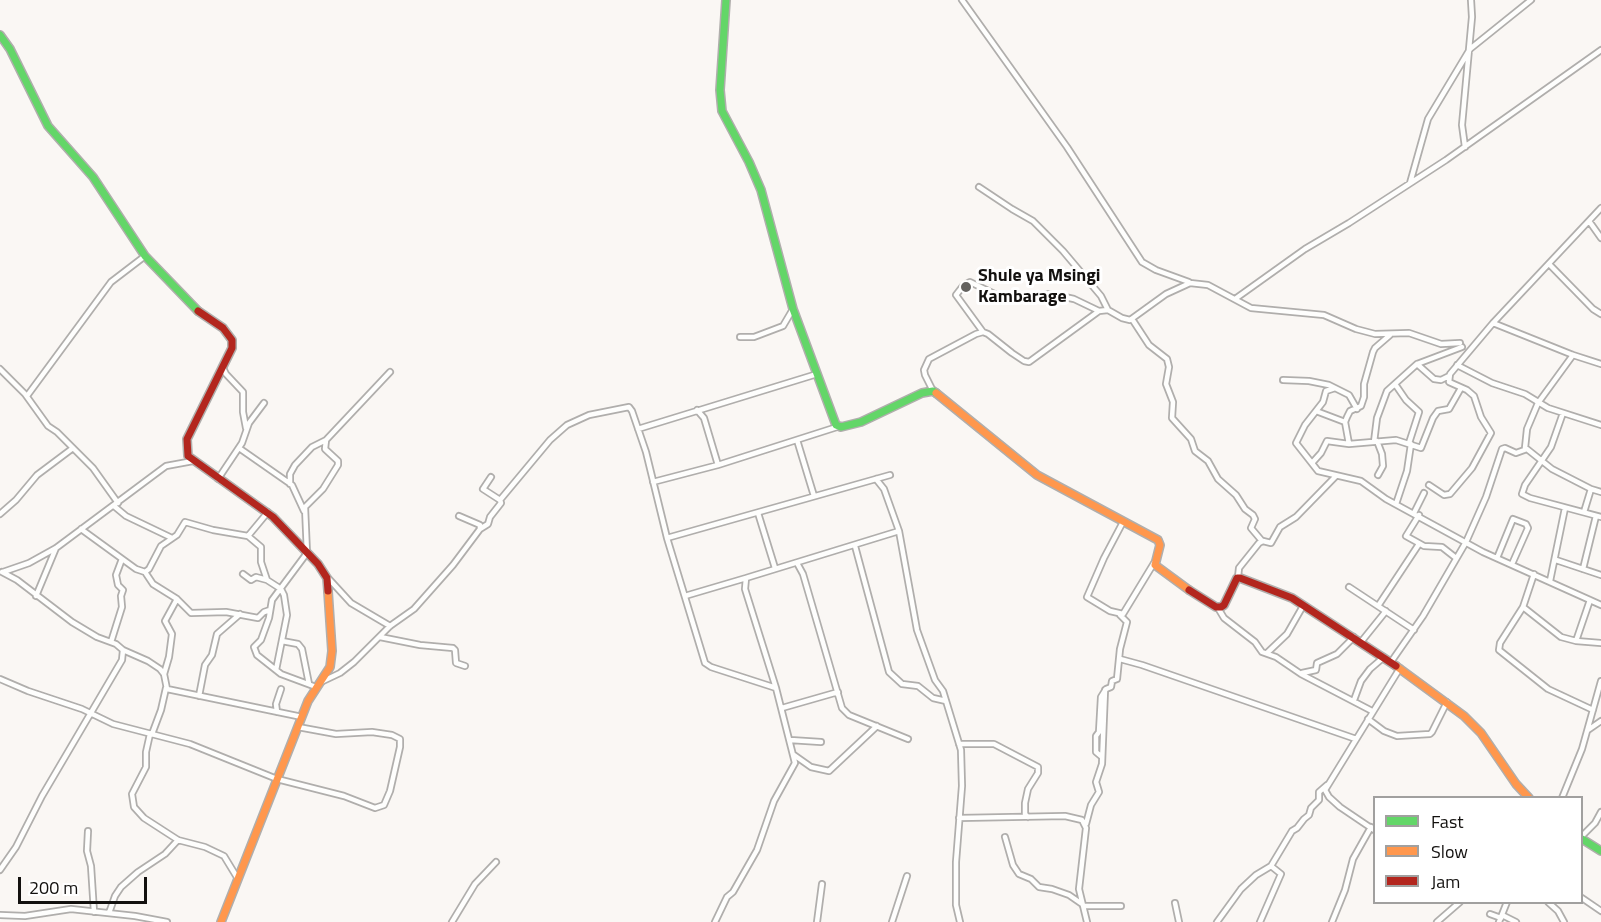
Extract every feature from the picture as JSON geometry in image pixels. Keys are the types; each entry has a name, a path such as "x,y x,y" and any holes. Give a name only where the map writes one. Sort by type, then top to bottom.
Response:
{"street":[{"path":"726,0 720,102 727,122 761,190 793,309 837,427"},
{"path":"962,0 1066,147 1142,262 1156,270 1193,283 1208,285 1251,308 1324,315 1371,333 1390,335 1409,333 1442,344 1461,345 1417,364 1383,396 1375,426 1376,441 1382,454 1383,466 1378,475"},
{"path":"1465,147 1462,125 1470,49 1471,0"},
{"path":"1410,183 1428,119 1470,49 1531,0"},
{"path":"0,35 10,49 48,126 93,177 145,256 195,309 224,328 230,336 233,344 187,438 186,451 193,461 268,512 307,552 336,589 351,603 390,627"},
{"path":"1234,299 1305,249 1465,147 1601,50"},
{"path":"979,187 1033,221 1064,251 1101,296 1108,310 1122,318 1132,319 1166,294 1185,284 1193,283"},
{"path":"1417,364 1434,379 1441,380 1449,376 1493,323 1601,208"},
{"path":"1589,221 1601,238"},
{"path":"27,396 111,282 145,256"},
{"path":"1549,264 1593,309 1601,314"},
{"path":"1099,311 1074,299 1051,294 1003,298 970,282 963,286 956,295 983,332 993,337 1024,362 1029,362 1099,311 1108,310"},
{"path":"740,337 754,337 777,329 787,322 793,309"},
{"path":"1132,319 1149,345 1167,359 1169,367 1166,384 1173,400 1172,418 1191,439 1195,451 1208,461 1218,479 1253,515 1255,519 1251,528 1262,542 1271,543 1280,527 1296,517 1336,476"},
{"path":"1493,323 1601,364"},
{"path":"983,332 929,359 924,370 925,375 933,391 1037,475 1158,540 1160,546 1154,563 1124,613 1120,615"},
{"path":"1349,444 1345,422 1350,411 1361,406 1364,400 1364,384 1375,348 1390,335"},
{"path":"1525,448 1527,429 1539,403 1573,355"},
{"path":"1457,365 1492,383 1525,394 1539,403 1601,425"},
{"path":"223,368 243,392 246,428"},
{"path":"0,369 27,396 48,426 93,468 126,516 172,538"},
{"path":"304,512 290,484 290,474 295,465 312,447 326,440 390,372"},
{"path":"638,429 817,375"},
{"path":"1429,485 1444,495 1450,494 1472,468 1491,433 1481,417 1474,396 1449,382 1449,376"},
{"path":"1283,380 1318,382 1335,388 1349,395 1357,409"},
{"path":"1395,384 1419,412 1410,443 1407,471 1396,504"},
{"path":"1335,388 1326,391 1323,402 1305,425 1296,444 1318,471 1361,481 1377,494 1466,543 1601,605"},
{"path":"1312,463 1321,453 1326,441 1349,444 1396,440 1422,447 1433,418 1438,411 1449,409 1461,388"},
{"path":"653,482 718,465 837,427 861,422 922,393 933,391"},
{"path":"1351,400 1354,397 1364,400"},
{"path":"218,479 239,448 246,428 264,403"},
{"path":"326,440 325,449 336,459 338,465 323,489 305,507 307,552 272,600 261,641 255,645 254,650 257,655 288,678 315,685 348,667 390,627 421,602 480,529 488,524 500,500 550,440 573,421 604,411 627,407 632,411 638,429 667,538 706,664 776,688"},
{"path":"697,410 704,418 718,465"},
{"path":"1316,411 1345,422"},
{"path":"1563,413 1556,437 1525,485 1522,494 1598,517 1583,569"},
{"path":"797,440 814,496"},
{"path":"0,514 16,500 37,475 73,448"},
{"path":"239,448 290,484"},
{"path":"1525,448 1552,469 1601,492"},
{"path":"1391,662 1414,630 1466,543 1486,497 1502,449 1516,453 1525,448"},
{"path":"1,572 29,563 56,549 166,466 193,461"},
{"path":"667,538 890,475"},
{"path":"491,477 483,489 500,500"},
{"path":"876,479 884,489 899,531 917,630 934,680 942,688 959,744 962,781 956,859 956,905 960,922"},
{"path":"1584,512 1591,489"},
{"path":"1424,493 1406,536 1427,547 1439,546 1456,558"},
{"path":"1550,581 1565,508"},
{"path":"248,536 268,512"},
{"path":"758,513 775,568"},
{"path":"459,516 478,524 480,529"},
{"path":"1497,558 1513,519 1526,524 1528,528 1512,564"},
{"path":"145,573 161,546 179,533 184,523 187,522 213,530 248,536 261,547 261,560 267,580"},
{"path":"1102,757 1096,752 1101,698 1105,690 1111,687 1113,681 1117,680 1127,622 1120,615 1086,595 1123,522"},
{"path":"81,529 136,569 145,573 153,584 177,599 191,613 226,612 258,618 270,610"},
{"path":"685,596 899,531"},
{"path":"1218,608 1224,605 1245,559 1262,542"},
{"path":"1378,606 1419,544"},
{"path":"855,546 889,672 902,684 918,686 933,698 946,702"},
{"path":"36,596 56,549"},
{"path":"111,642 122,607 123,590 118,584 116,575 122,559"},
{"path":"1556,560 1601,575"},
{"path":"797,562 803,574 845,712 908,739"},
{"path":"1154,563 1177,582 1218,608 1224,618 1254,640 1260,651 1372,711"},
{"path":"1,572 17,580 72,622 97,637 148,661 164,674"},
{"path":"243,574 250,580 256,577 267,580 281,589 284,595 287,614 276,670"},
{"path":"1534,574 1523,606 1500,644 1501,653 1548,689 1593,710"},
{"path":"1238,577 1276,591 1303,606 1384,657 1447,702 1481,733 1516,784 1527,796"},
{"path":"221,922 246,854 315,685 329,671 332,662 330,594 327,578"},
{"path":"715,922 727,897 757,850 774,801 794,765 794,754 782,708 745,589 746,578"},
{"path":"1349,587 1414,630"},
{"path":"177,599 165,621 172,634 164,674 166,688 161,710 151,734 145,771 132,794 134,807 144,818 178,840 204,847 224,856 238,879"},
{"path":"1576,641 1590,600"},
{"path":"1267,653 1287,634 1303,606"},
{"path":"1523,606 1561,637 1601,643"},
{"path":"1361,642 1386,611"},
{"path":"199,696 205,665 212,655 218,634 240,614"},
{"path":"380,637 412,644 453,648 456,663 465,666"},
{"path":"1301,674 1316,670 1317,663 1337,654 1354,638"},
{"path":"282,641 298,644 302,649 315,685"},
{"path":"0,870 16,848 42,796 122,660 123,650"},
{"path":"1339,693 1350,693 1370,669 1384,657"},
{"path":"1120,659 1356,739"},
{"path":"1332,922 1345,890 1353,860 1372,829 1340,807 1325,792 1327,785 1400,668"},
{"path":"0,679 113,724 190,744 277,779 344,796 376,808 384,805 400,747 400,739 392,735 372,732 336,734 298,727"},
{"path":"1563,796 1582,749 1601,681"},
{"path":"1354,700 1359,684"},
{"path":"166,688 302,717"},
{"path":"277,712 277,701 281,689"},
{"path":"1087,922 1079,889 1086,824 1091,805 1099,793 1096,782 1102,764 1105,690"},
{"path":"782,708 838,692"},
{"path":"1368,719 1384,731 1397,736 1430,734 1447,702"},
{"path":"1587,730 1601,721"},
{"path":"794,754 811,767 829,771 877,726"},
{"path":"790,740 821,742"},
{"path":"959,744 993,744 1038,767 1038,773 1028,789 1025,803 1025,814 1028,817"},
{"path":"1217,922 1241,889 1256,875 1271,866 1292,831 1298,828 1309,815 1311,808 1319,800 1319,792 1327,785"},
{"path":"1583,836 1595,823 1601,812"},
{"path":"959,818 1076,818 1086,824"},
{"path":"88,831 87,851 91,866 94,912"},
{"path":"1005,837 1013,865 1019,874 1031,879 1039,887 1068,894 1083,905 1120,906"},
{"path":"1583,839 1601,851"},
{"path":"109,913 121,887 171,849 178,840"},
{"path":"452,922 475,884 496,862"},
{"path":"1260,922 1281,874 1271,866"},
{"path":"892,922 907,876"},
{"path":"817,922 822,884"},
{"path":"1583,899 1601,911"},
{"path":"1175,903 1179,922"},
{"path":"1437,922 1459,904"},
{"path":"1500,919 1507,904"},
{"path":"1549,904 1558,911 1564,922"},
{"path":"0,915 25,916 71,909 167,922"},
{"path":"42,914 42,922"},
{"path":"1490,914 1500,919 1516,922"},
{"path":"25,916 32,922"}],"traffic: fast":[{"path":"726,0 720,90 722,111 761,190 793,309 836,425 841,427 861,422 922,393 933,391 936,393"},
{"path":"0,35 10,49 48,126 93,177 145,256 198,311"},
{"path":"1583,840 1601,851"}],"traffic: slow":[{"path":"936,393 1037,475 1158,540 1160,545 1155,565 1189,590"},
{"path":"221,922 308,701 330,667 332,651 328,591"},
{"path":"1396,666 1464,716 1481,733 1516,784 1527,796"}],"traffic: jam":[{"path":"198,311 223,328 232,340 232,348 187,439 188,456 273,517 318,564 327,578 328,591"},
{"path":"1189,590 1216,607 1221,607 1237,578 1240,578 1292,598 1396,666"}],"place":[{"name":"Shule ya Msingi Kambarage","path":"966,287"}]}
